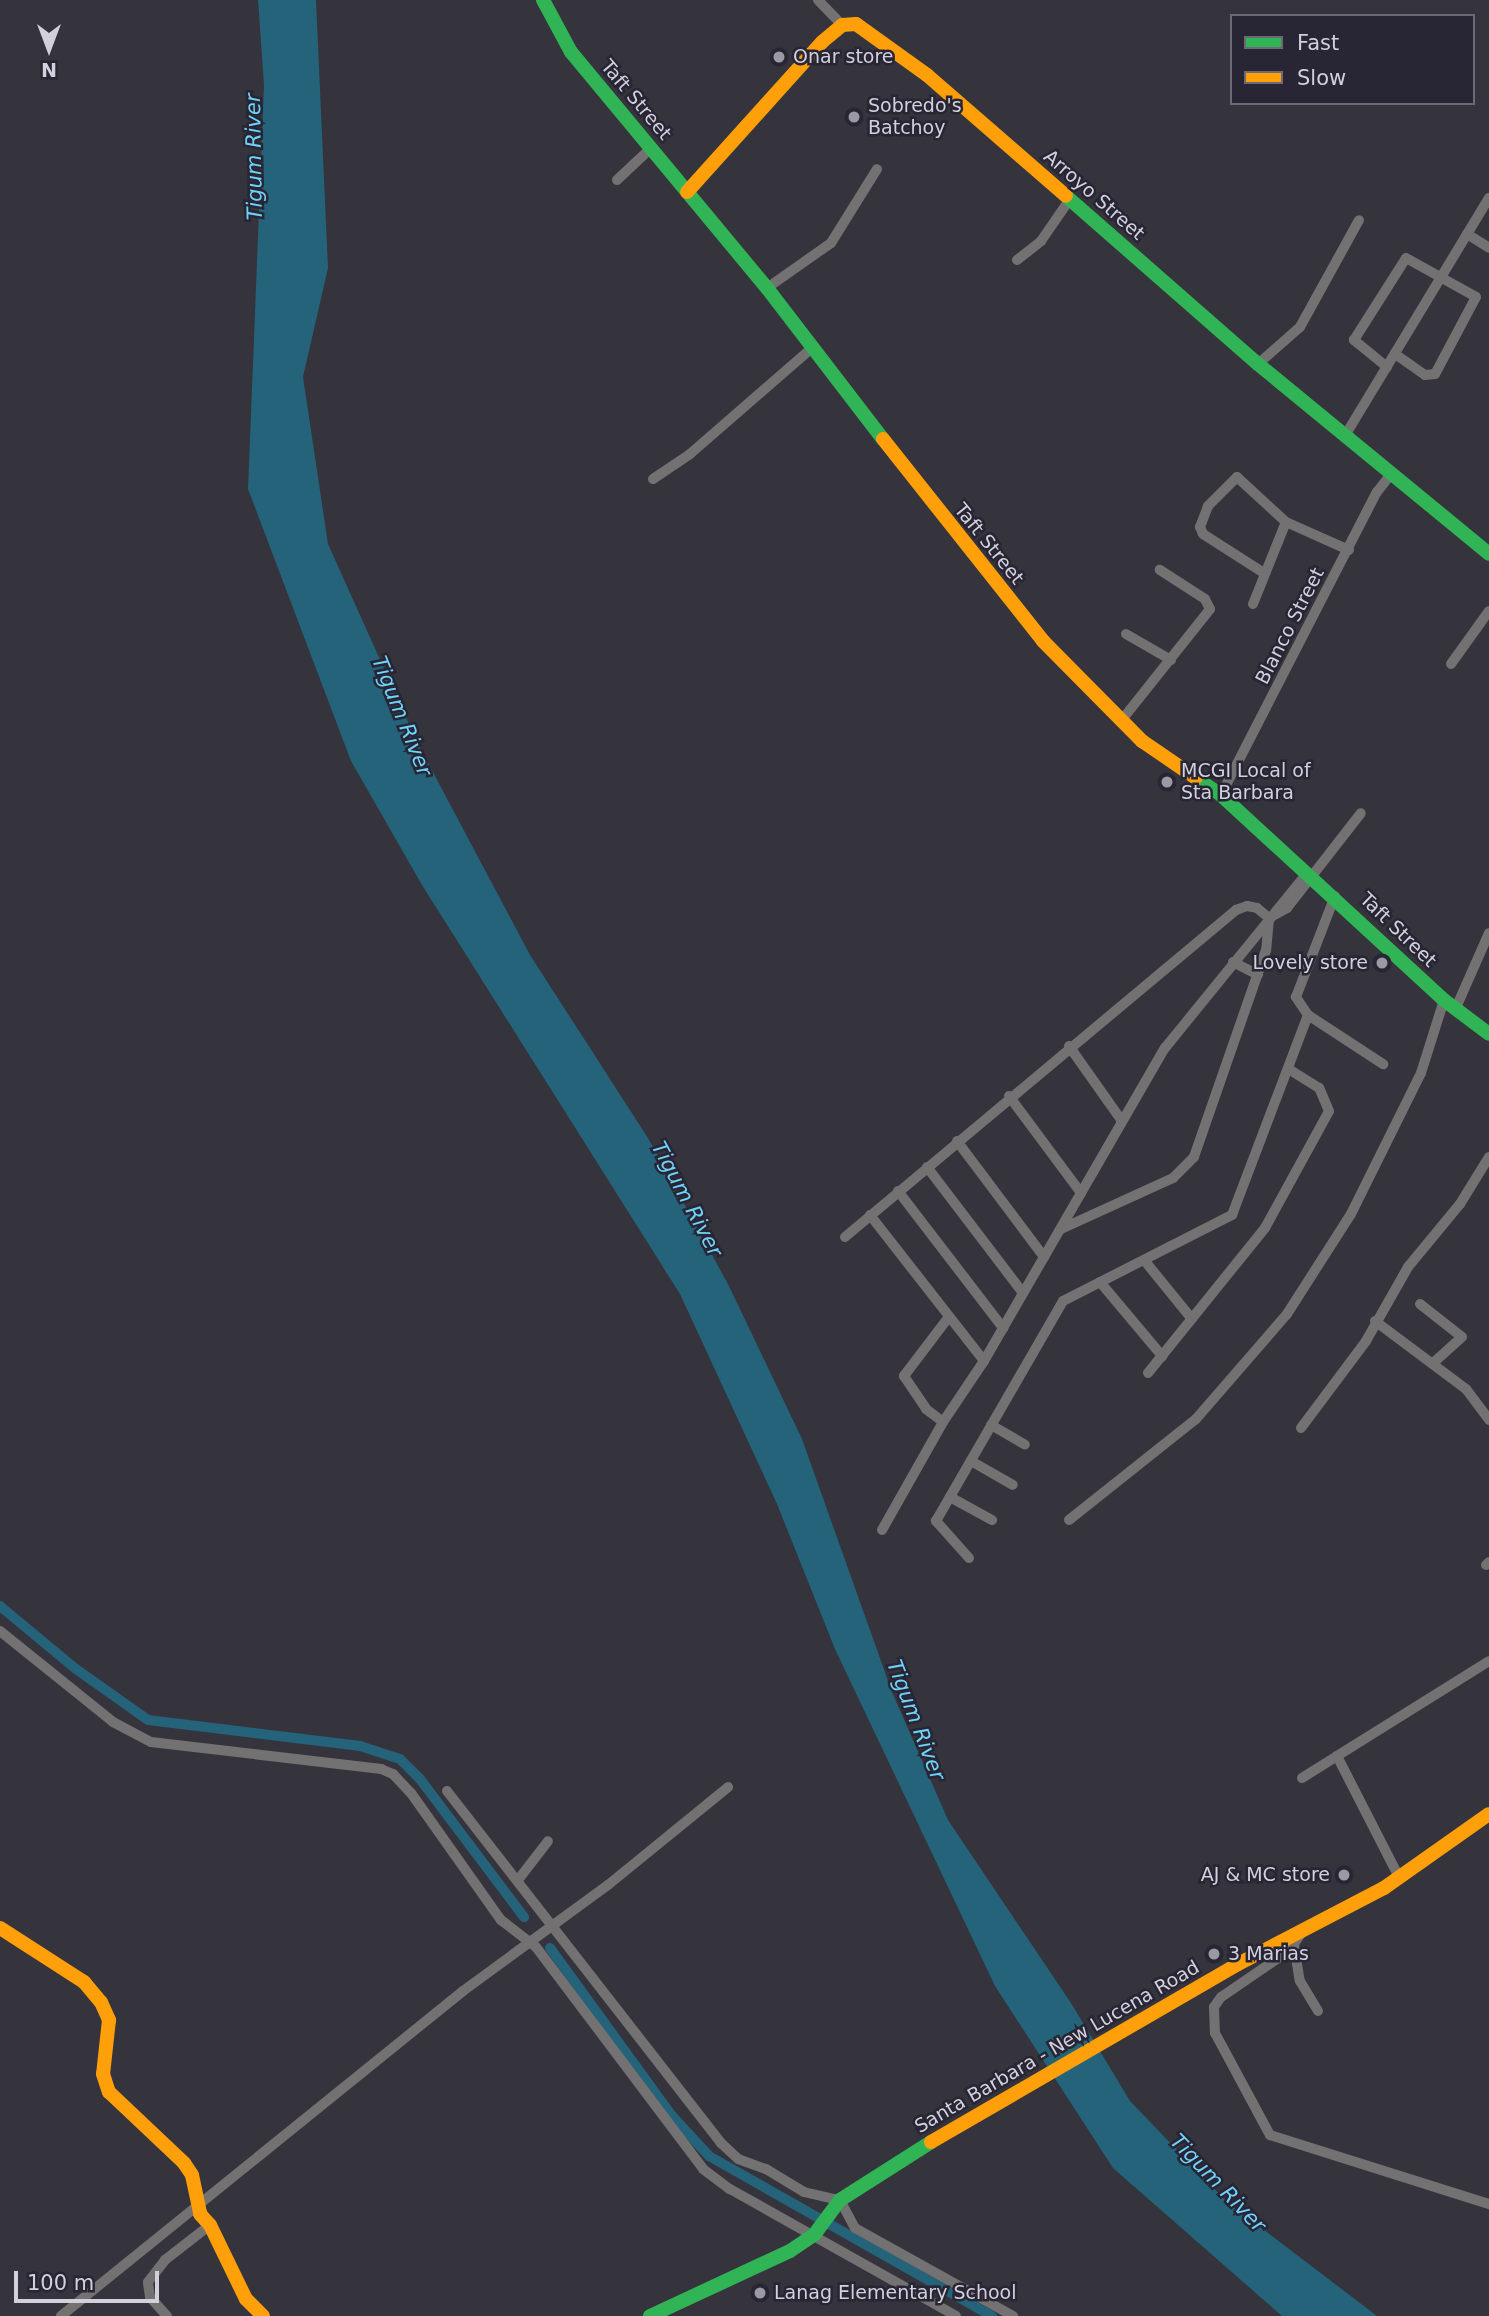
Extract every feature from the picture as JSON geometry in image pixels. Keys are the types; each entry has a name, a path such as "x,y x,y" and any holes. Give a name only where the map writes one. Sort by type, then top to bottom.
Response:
{"main road":[{"name":"Taft Street","path":"543,0 571,52 767,288 1043,642 1142,741 1221,795 1335,896 1450,1005 1489,1034"},
{"name":"Arroyo Street","path":"842,25 856,24 875,35 1070,199 1258,364 1489,554"},
{"path":"687,192 784,80 842,25"},
{"name":"Santa Barbara - New Lucena Road","path":"650,2316 778,2258 815,2234 838,2202 1045,2074 1145,2016 1305,1927 1332,1918 1399,1877 1489,1814"},
{"path":"0,1928 83,1982 101,2002 109,2020 103,2074 109,2092 184,2163 192,2175 198,2207 210,2225 238,2286 263,2316"}],"street":[{"path":"818,0 842,25"},
{"path":"617,180 651,148"},
{"path":"767,288 831,243 877,169"},
{"path":"1346,434 1489,198"},
{"path":"1017,260 1041,241 1070,199"},
{"path":"1258,364 1300,327 1359,220"},
{"path":"1467,234 1489,248"},
{"path":"1387,367 1357,345 1355,335 1406,258 1477,300 1435,374 1425,375 1395,354"},
{"path":"653,479 690,454 812,348"},
{"name":"Blanco Street","path":"1221,795 1392,473"},
{"path":"1264,573 1203,534 1201,520 1208,506 1237,477 1286,522 1349,550"},
{"path":"1253,604 1286,522"},
{"path":"1121,721 1210,609 1209,604 1160,570"},
{"path":"1451,664 1489,611"},
{"path":"1126,634 1171,660"},
{"path":"882,1530 943,1422 984,1361 1165,1048 1269,918 1287,908 1310,875 1361,813"},
{"path":"1335,896 1296,998 1308,1016 1383,1064"},
{"path":"845,1237 1009,1096 1236,910 1247,906 1269,918"},
{"path":"1061,1228 1173,1178 1187,1167 1258,975 1271,928 1269,918"},
{"path":"1069,1520 1196,1419 1287,1314 1351,1214 1421,1073 1450,1005 1489,933"},
{"path":"1233,962 1258,975"},
{"path":"969,1559 936,1521 1063,1301 1232,1215 1290,1070 1308,1016"},
{"path":"1069,1046 1122,1121"},
{"path":"1148,1374 1265,1228 1329,1111 1319,1088 1290,1070"},
{"path":"1009,1096 1080,1193"},
{"path":"957,1141 1044,1257"},
{"path":"1301,1428 1366,1341 1408,1267 1460,1204 1489,1157"},
{"path":"927,1167 1023,1293"},
{"path":"898,1191 1003,1328"},
{"path":"870,1215 984,1361"},
{"path":"1144,1260 1192,1319"},
{"path":"1100,1282 1162,1356"},
{"path":"1420,1304 1461,1332 1459,1342 1432,1364"},
{"path":"943,1422 926,1409 905,1376 948,1318"},
{"path":"1375,1321 1473,1395 1489,1420"},
{"path":"991,1425 1025,1445"},
{"path":"971,1461 1013,1485"},
{"path":"950,1497 992,1520"},
{"path":"0,1631 113,1722 151,1742 368,1767 393,1774 411,1793 501,1920 530,1943 704,2169 730,2189 815,2234 956,2316"},
{"path":"1302,1778 1489,1661"},
{"path":"1337,1756 1399,1877"},
{"path":"61,2316 463,1991 551,1928 728,1787"},
{"path":"447,1791 721,2143 738,2159 766,2169 804,2192 838,2202 855,2228 1013,2316"},
{"path":"518,1880 548,1841"},
{"path":"1305,1927 1294,1945 1221,1997 1214,2007 1215,2033 1270,2135 1489,2204"},
{"path":"1294,1945 1300,1981 1318,2011"},
{"path":"167,2316 150,2297 148,2282 165,2260 210,2225"}],"water":[{"name":"Tigum River","path":"258,0 316,0 328,268 303,377 328,544 418,744 530,955 648,1138 728,1284 802,1439 892,1692 948,1820 1071,2003 1130,2101 1226,2201 1377,2316 1282,2316 1113,2168 995,1986 835,1649 777,1504 680,1294 422,885 351,761 248,489 264,85"}],"waterway":[{"path":"0,1606 76,1669 148,1720 360,1746 400,1759 420,1779 524,1917"},
{"path":"550,1948 673,2117 709,2156 992,2316"}],"traffic: fast":[{"path":"543,0 571,52 767,288 883,439"},
{"path":"1066,196 1258,364 1489,554"},
{"path":"1196,778 1221,795 1444,1000 1489,1034"},
{"path":"650,2316 790,2251 814,2235 840,2200 931,2142"}],"traffic: slow":[{"path":"687,192 822,42 842,25 856,24 927,75 1066,196"},
{"path":"883,439 1043,641 1142,741 1196,778"},
{"path":"931,2142 1238,1964 1384,1888 1489,1814"},
{"path":"0,1928 84,1982 101,2002 109,2020 103,2074 109,2092 184,2163 192,2175 200,2214 210,2225 246,2299 263,2316"}],"place":[{"name":"Onar store","path":"779,57"},
{"name":"Sobredo's Batchoy","path":"854,117"},
{"name":"MCGI Local of Sta Barbara","path":"1167,782"},
{"name":"Lovely store","path":"1382,963"},
{"name":"AJ & MC store","path":"1344,1875"},
{"name":"3 Marias","path":"1214,1954"},
{"name":"Lanag Elementary School","path":"760,2293"}]}
